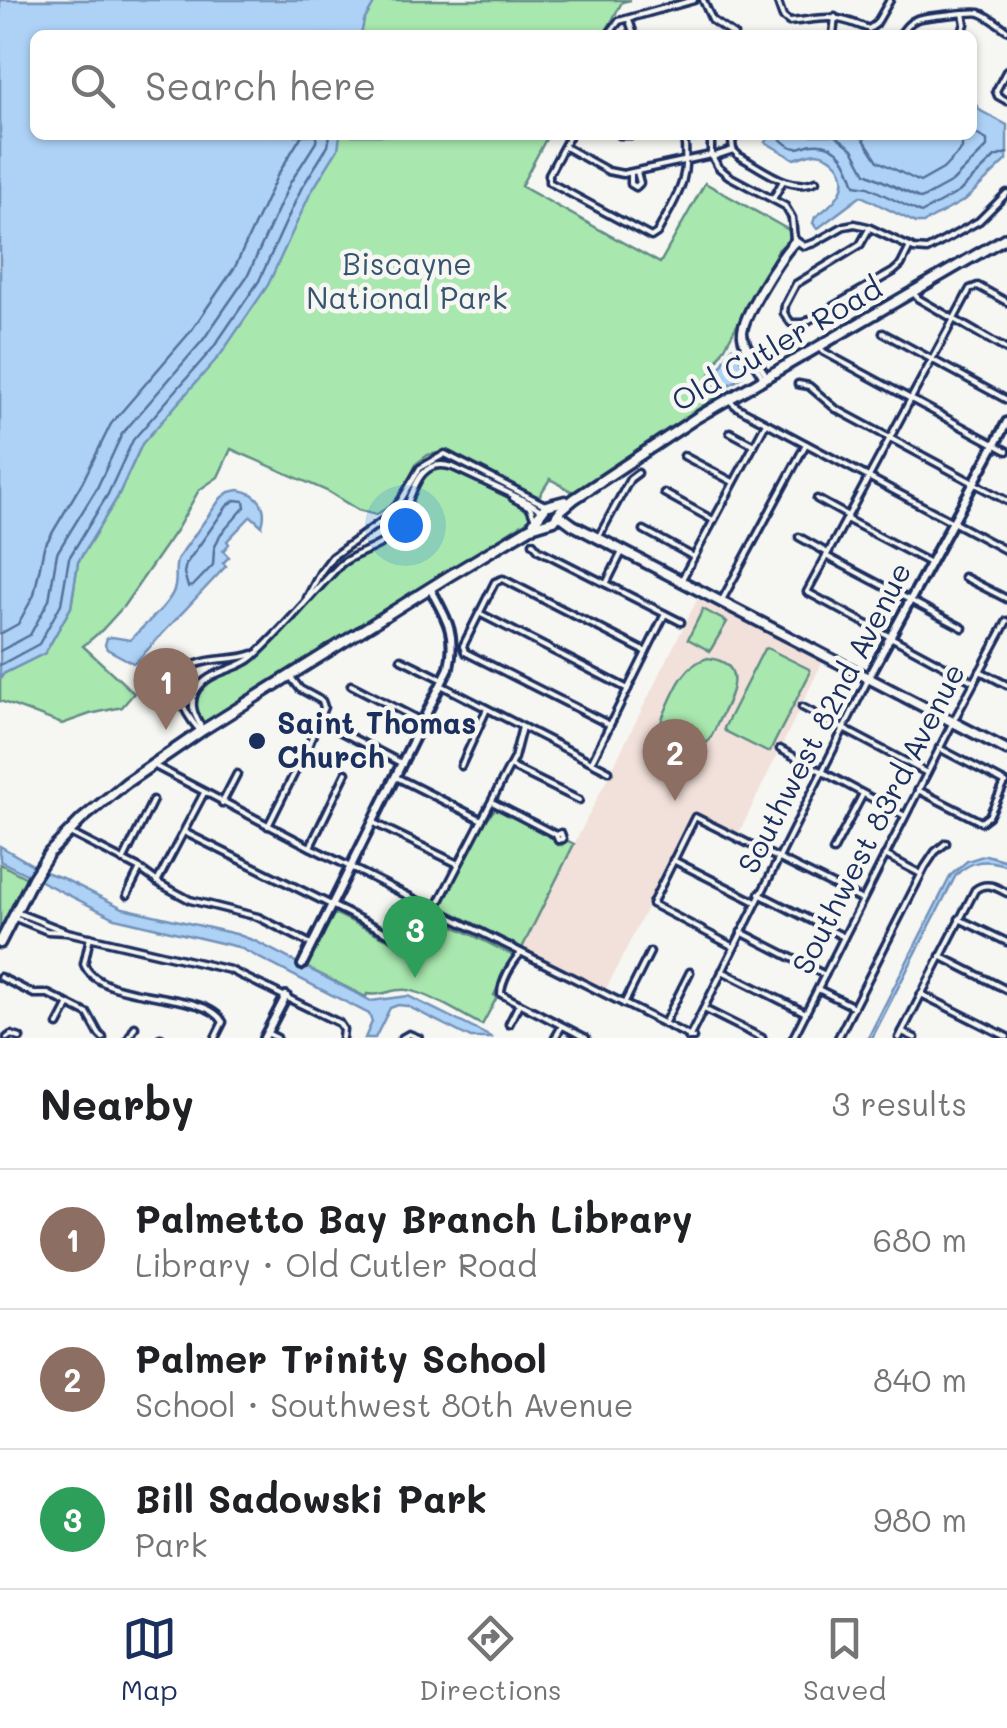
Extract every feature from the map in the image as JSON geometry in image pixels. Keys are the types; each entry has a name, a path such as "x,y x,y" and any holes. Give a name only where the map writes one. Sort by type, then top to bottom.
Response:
{"main road":[{"name":"Old Cutler Road","path":"0,943 33,878 68,832 152,764 571,502 674,432 1007,237"},
{"path":"571,502 567,516 573,525"},
{"path":"550,513 1007,750"}],"street":[{"path":"611,30 616,22 694,0"},
{"path":"703,0 711,20 726,30"},
{"path":"777,0 785,20 791,22 835,17 870,29 890,0"},
{"path":"963,12 963,30"},
{"path":"905,30 918,18 979,12 1007,30"},
{"path":"834,30 835,17"},
{"path":"629,18 633,30"},
{"path":"1007,70 996,91 1007,101"},
{"path":"568,140 548,180 652,237 683,182 687,159 685,140"},
{"path":"711,140 711,156 726,174 782,204 789,212 796,241 802,245 811,245 856,224 922,251 934,248 979,221 1007,193"},
{"path":"734,140 733,150 739,156 784,180 800,186 816,181"},
{"path":"564,147 610,171 634,173 733,150"},
{"path":"773,199 784,180"},
{"path":"870,227 859,246 799,280 784,309 788,321 800,324 896,270 910,247"},
{"path":"765,377 742,342 743,326 778,256 796,241"},
{"path":"974,682 807,592 970,289 978,286 1007,302"},
{"path":"912,292 1007,350"},
{"path":"883,333 1007,400"},
{"path":"818,346 1007,451"},
{"path":"798,384 809,386 832,407 1007,501"},
{"path":"728,399 1007,551"},
{"name":"Southwest 82nd Avenue","path":"690,1038 868,678 1007,422"},
{"path":"681,581 766,423"},
{"path":"730,432 754,445"},
{"path":"721,602 806,444"},
{"path":"316,587 324,567 336,554 376,526 409,492 422,468 440,461 444,454 550,513"},
{"path":"684,456 734,483"},
{"path":"440,461 530,507 534,513 532,525"},
{"path":"598,538 630,479 638,474"},
{"path":"500,491 550,513"},
{"path":"202,731 180,702 178,690 186,670 203,662 251,659 348,558 391,536 400,524 409,492"},
{"path":"664,493 714,520"},
{"path":"817,499 930,563"},
{"path":"400,502 407,506"},
{"path":"644,530 694,557"},
{"path":"800,538 963,628"},
{"path":"533,543 539,550 681,622"},
{"path":"606,584 623,551"},
{"path":"610,725 462,648 494,582 499,578 646,652"},
{"path":"964,578 1007,599"},
{"path":"302,965 443,683 452,655 452,633 430,588"},
{"path":"479,613 628,689"},
{"path":"591,762 666,614"},
{"name":"Southwest 83rd Avenue","path":"793,1038 1007,621"},
{"path":"1000,634 1007,638"},
{"path":"401,659 609,771"},
{"path":"192,715 197,690 239,662"},
{"path":"980,671 1007,685"},
{"path":"268,826 324,703 300,689 290,676"},
{"path":"351,685 423,722"},
{"path":"185,710 192,705"},
{"path":"802,707 926,773"},
{"path":"461,766 487,708"},
{"path":"318,720 403,764"},
{"path":"184,832 415,946 510,766 522,727"},
{"path":"918,790 984,821 1006,783 939,748"},
{"path":"780,749 905,816"},
{"path":"152,764 204,794 690,1038"},
{"path":"510,766 579,800"},
{"path":"310,847 346,773"},
{"path":"222,803 237,774"},
{"path":"396,777 480,819"},
{"path":"157,882 204,794"},
{"path":"833,851 863,794"},
{"path":"123,861 154,800"},
{"path":"492,802 556,835"},
{"path":"734,946 652,904 695,816 862,900"},
{"path":"372,822 458,864"},
{"path":"68,832 194,901 262,919 312,945"},
{"path":"838,1038 921,874 946,843"},
{"path":"885,856 921,874"},
{"path":"673,860 756,902"},
{"path":"127,895 140,870"},
{"path":"915,1038 901,1035 973,892 986,884 1007,893"},
{"path":"760,894 844,937"},
{"path":"15,914 46,931 67,932 227,969 336,1022 343,1027 342,1038"},
{"path":"960,918 1007,942"},
{"path":"741,932 825,974"},
{"path":"90,938 84,968 91,974 118,988 194,1005 221,1017 216,1038"},
{"path":"624,1004 650,952"},
{"path":"521,953 500,993 586,1038"},
{"path":"940,956 1007,990"},
{"path":"722,971 806,1013"},
{"path":"664,1024 690,972"},
{"path":"1,979 34,994 46,993 89,1015 104,1038"},
{"path":"818,989 854,1007"},
{"path":"922,994 1007,1037"},
{"path":"278,1038 266,1035 286,996"},
{"path":"58,1025 69,1004"},
{"path":"509,1024 519,1005"},
{"path":"704,1009 762,1038"},
{"path":"556,1038 562,1026"},
{"path":"129,1038 134,1028"},
{"path":"9,1036 20,1038"},
{"path":"405,1036 419,1038"}],"shaded area":[{"path":"698,598 823,661 738,835 694,815 606,989 522,948"}],"green space":[{"name":"Biscayne National Park","path":"0,0 631,0 622,2 607,30 30,30 30,140 545,140 521,186 660,263 705,183 790,231 791,238 778,250 702,389 719,395 573,492 550,479 538,498 449,451 428,455 417,463 397,501 376,515 231,449 218,477 199,490 123,607 83,646 134,693 122,707 62,724 0,701 0,680 3,674 45,653 71,607 78,562 117,498 142,444 0,592"},
{"path":"444,466 523,505 529,510 530,519 203,725 196,715 195,702 205,685 255,658 351,559 383,545 398,533 418,479 428,470"},
{"path":"703,609 727,622 710,651 688,639"},
{"path":"767,648 810,673 767,752 724,728"},
{"path":"708,658 729,667 733,674 732,692 708,742 686,753 668,742 662,719 685,674"},
{"path":"496,808 553,837 557,845 566,840 574,844 522,948 442,907 480,827"},
{"path":"0,864 27,878 0,930"},
{"path":"336,914 412,951 420,947 438,918 512,955 482,1025 415,992 397,990 366,997 306,967"}],"water":[{"path":"0,0 376,0 362,30 30,30 30,140 339,140 268,285 221,354 142,444 117,498 78,562 71,607 45,653 0,679"},
{"path":"977,106 1007,125 1007,160 965,200 923,223 861,196 817,229 815,217 834,202 842,188 838,165 817,153 794,159 765,142 977,140"},
{"path":"732,347 744,374 718,389 711,383"},
{"path":"239,490 260,502 264,513 262,526 251,516 227,541 223,551 229,557 223,563 226,566 136,662 107,649 107,638 130,640 167,602 175,586 178,558 221,498"},
{"path":"0,846 123,908 236,934 371,1001 408,996 493,1038 471,1038 398,1005 390,1008 375,1038 365,1038 372,1022 369,1014 238,947 115,918 0,861"},
{"path":"986,855 1007,861 1007,866 980,862 956,875 872,1038 868,1038 951,875 967,861"}],"place":[{"name":"Palmetto Bay Branch Library","path":"166,730"},
{"name":"Saint Thomas Church","path":"257,741"},
{"name":"Palmer Trinity School","path":"675,801"},
{"name":"Bill Sadowski Park","path":"415,978"}]}
